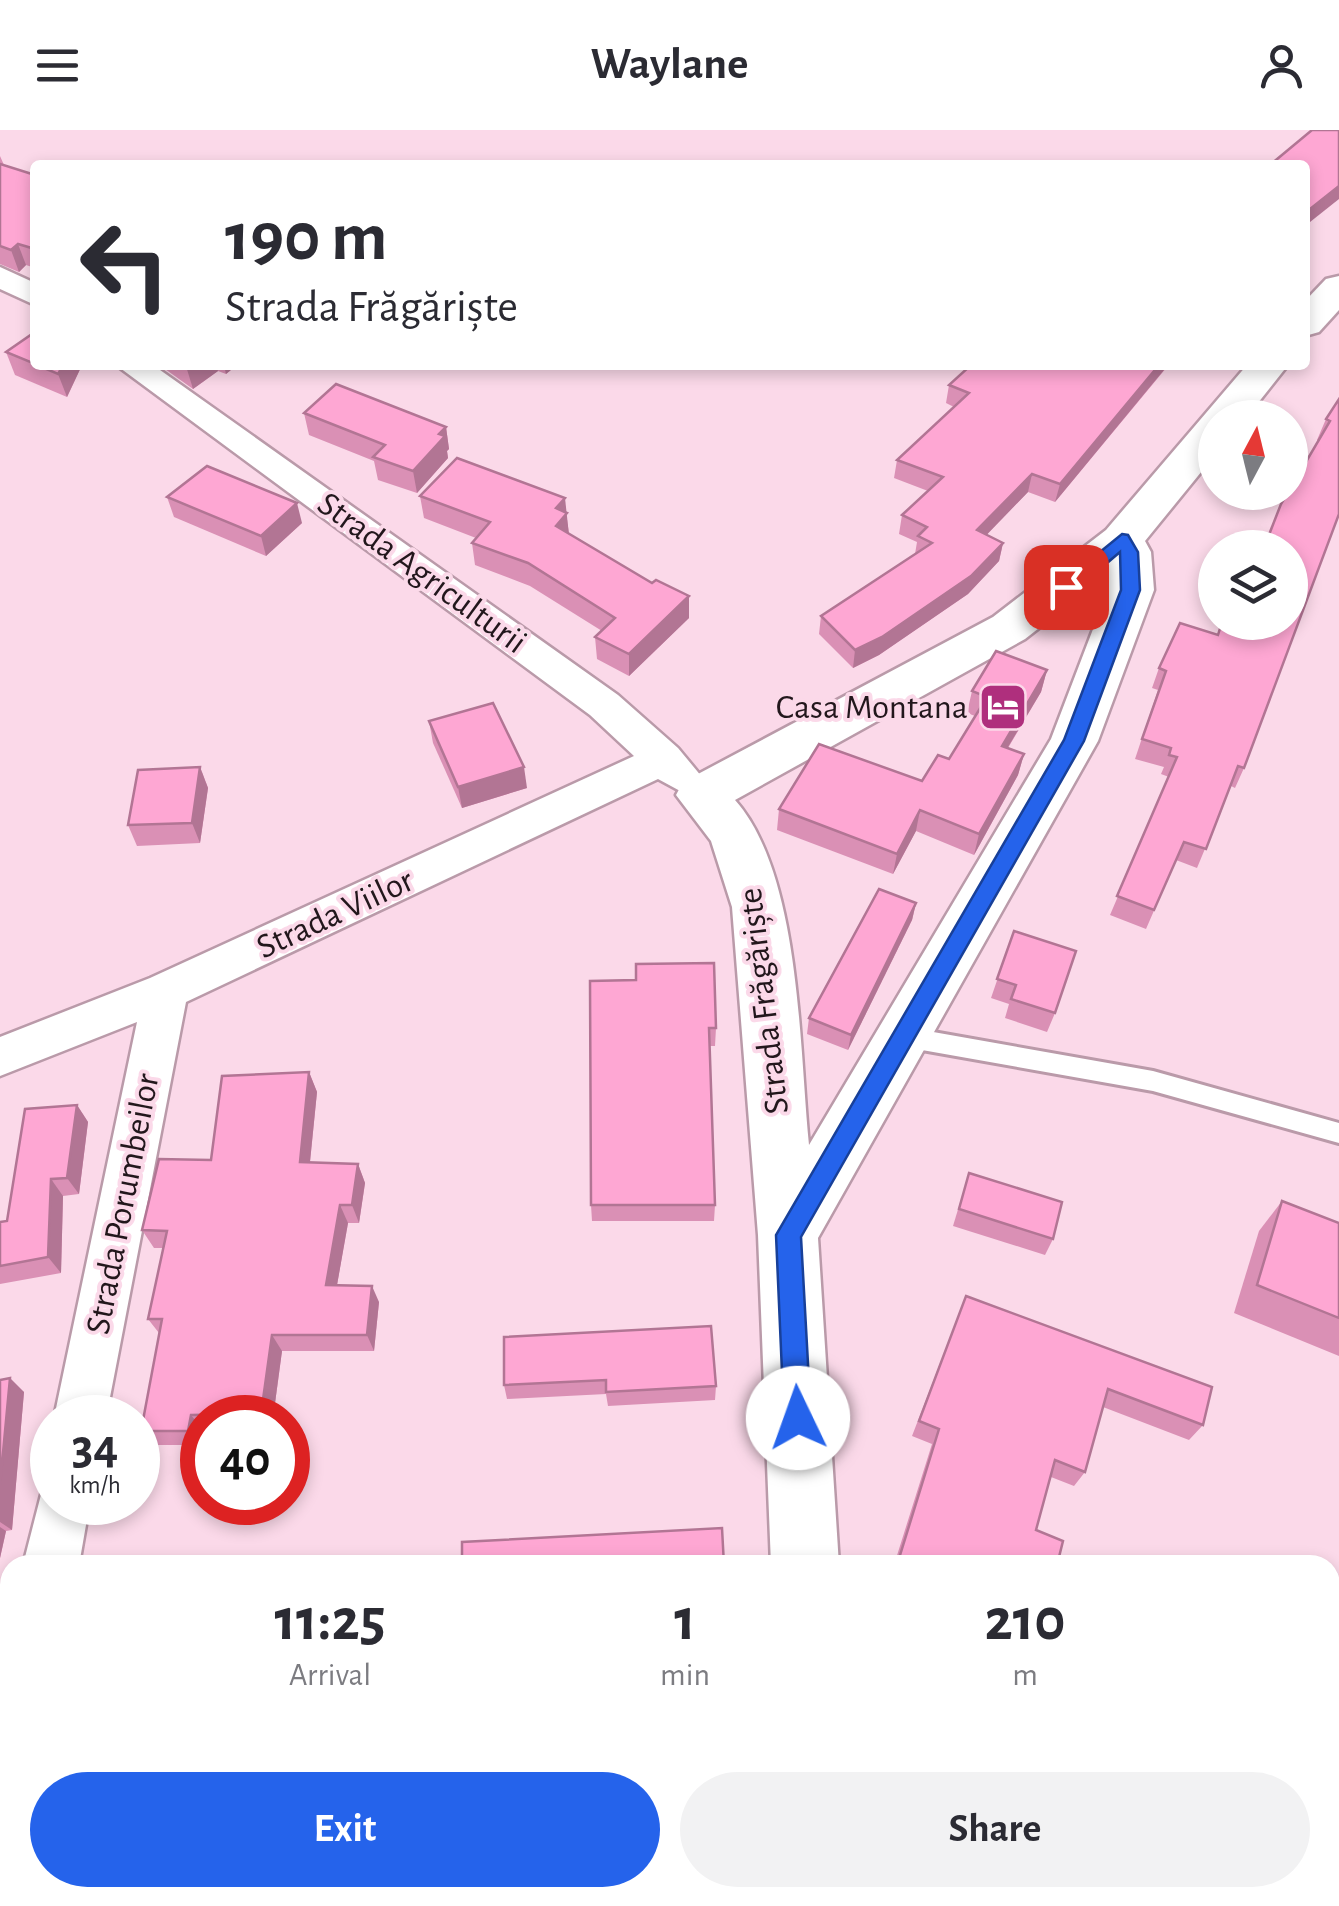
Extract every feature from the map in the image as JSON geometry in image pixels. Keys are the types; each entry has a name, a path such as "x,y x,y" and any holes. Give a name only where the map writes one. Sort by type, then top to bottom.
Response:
{"street":[{"path":"0,276 30,293"},
{"path":"1310,318 1339,286"},
{"name":"Strada Agriculturii","path":"139,370 604,705 682,777"},
{"path":"1239,400 1264,370"},
{"path":"682,777 1009,628 1122,540 1198,448"},
{"path":"788,1235 1074,741 1131,590 1129,552 1122,540"},
{"name":"Strada Viilor","path":"0,1057 682,777"},
{"name":"Strada Frăgăriște","path":"682,777 734,834 758,908 788,1235 804,1555"},
{"name":"Strada Porumbeilor","path":"85,1395 166,991"},
{"path":"53,1555 59,1525"}],"lane":[{"path":"905,1037 1153,1082 1339,1133"}],"building":[{"path":"1312,130 1339,130 1339,186 1310,209 1310,160 1276,160"},
{"path":"0,164 30,173 30,248 18,244 11,250 0,246"},
{"path":"30,335 30,362 6,352"},
{"path":"966,370 1155,370 1060,484 1032,474 977,530 1003,543 971,576 882,637 855,650 821,616 932,543 918,536 927,527 902,515 943,477 897,460 969,393 949,385"},
{"path":"336,384 446,427 439,434 445,436 413,471 373,457 385,445 304,413"},
{"path":"1339,399 1339,514 1308,597 1308,530 1271,530 1279,510 1308,510 1308,458 1330,421 1326,419"},
{"path":"457,458 565,498 556,508 567,513 556,526 652,583 656,580 689,596 629,654 595,637 615,618 528,563 472,543 490,522 420,496"},
{"path":"207,466 297,503 261,536 167,497"},
{"path":"1180,623 1198,629 1198,640 1292,640 1244,768 1238,766 1206,849 1184,842 1154,910 1117,896 1177,757 1169,755 1171,748 1142,739 1166,671 1159,668"},
{"path":"996,651 1047,670 1002,746 1024,754 979,834 920,810 897,854 779,809 819,744 922,781 938,755 949,759 987,697 972,691"},
{"path":"493,703 524,767 458,787 429,721"},
{"path":"200,767 192,823 128,825 138,770"},
{"path":"879,889 916,903 851,1035 809,1018"},
{"path":"1014,931 1076,951 1055,1013 1011,999 1016,985 997,979"},
{"path":"714,963 716,1028 709,1028 715,1205 591,1205 590,981 636,980 636,964"},
{"path":"309,1072 300,1162 358,1164 352,1205 340,1205 326,1285 372,1286 367,1335 272,1335 264,1395 180,1395 180,1431 160,1431 160,1395 148,1395 162,1319 148,1319 167,1231 142,1230 159,1159 211,1160 222,1076"},
{"path":"77,1105 67,1178 51,1179 48,1257 0,1266 0,1222 7,1221 25,1109"},
{"path":"969,1173 1062,1202 1053,1239 959,1209"},
{"path":"1282,1201 1339,1223 1339,1318 1257,1285"},
{"path":"966,1296 1212,1387 1203,1425 1108,1389 1085,1472 1055,1460 1036,1530 1063,1541 1060,1555 900,1555 939,1429 919,1421"},
{"path":"711,1326 716,1386 606,1392 606,1380 504,1385 504,1337"},
{"path":"10,1378 0,1485 0,1380"},
{"path":"722,1528 723,1555 462,1555 462,1542"}],"place":[{"name":"Casa Montana","path":"1003,707"}],"route":[{"path":"798,1418 788,1235 1043,801 1074,741 1131,590 1129,552 1122,540 1066,587"}]}
